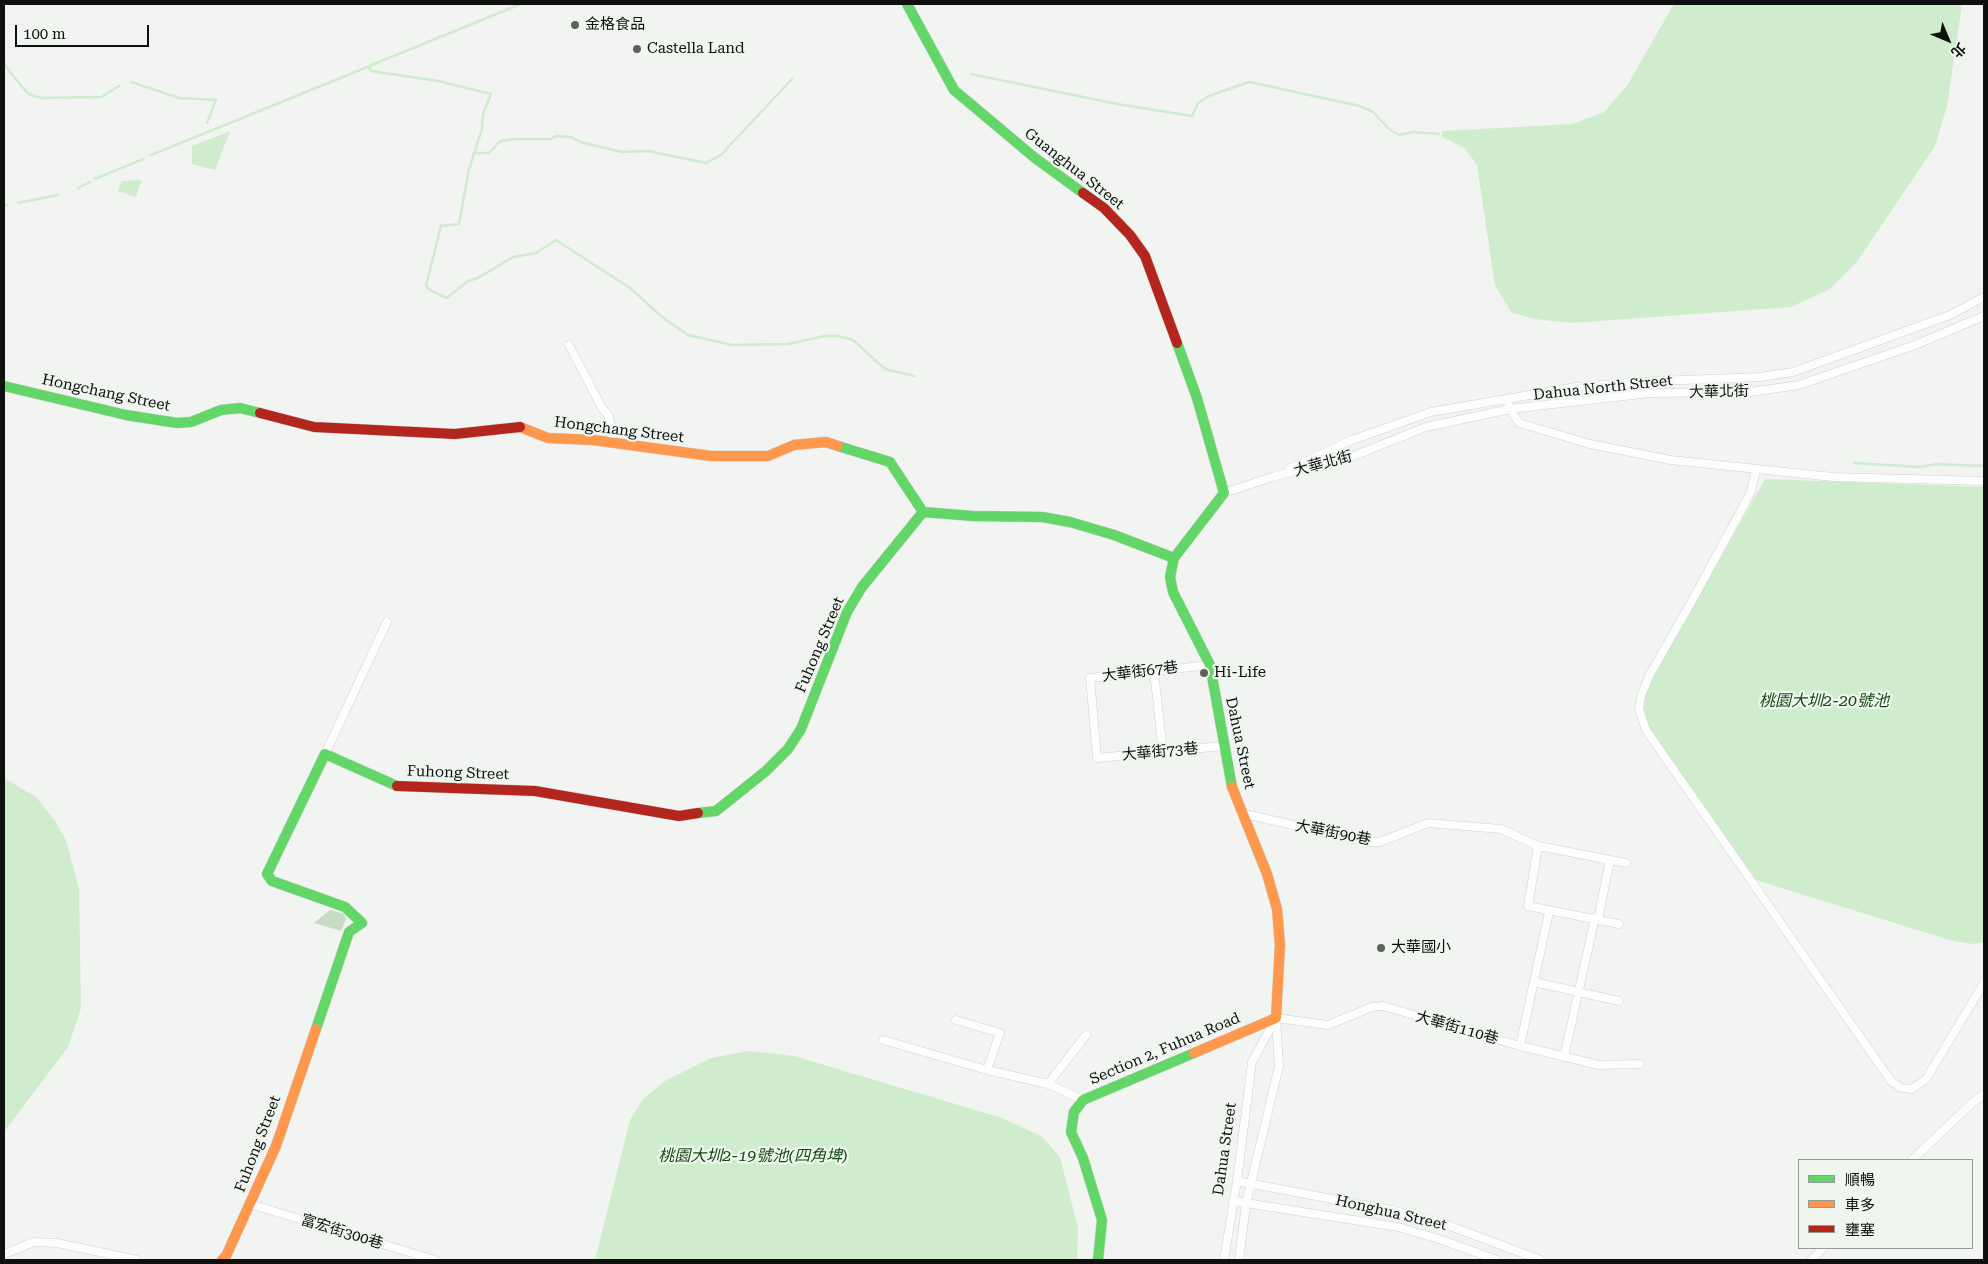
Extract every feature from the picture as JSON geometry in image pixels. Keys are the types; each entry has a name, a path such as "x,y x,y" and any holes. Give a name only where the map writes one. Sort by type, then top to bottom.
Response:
{"street":[{"name":"Guanghua Street","path":"907,4 954,90 1035,158 1104,208 1130,235 1145,256 1197,398 1224,493"},
{"name":"Dahua North Street","path":"1224,493 1272,477 1352,440 1431,412 1576,387 1656,381 1760,377 1793,372 1950,315 1984,297"},
{"name":"大華北街","path":"1272,477 1351,457 1426,427 1510,409 1650,393 1750,392 1799,385 1915,345 1984,316"},
{"path":"569,345 602,408 609,416 613,442"},
{"name":"Hongchang Street","path":"4,386 126,415 177,423 190,422 221,410 240,408 314,427 455,434 524,427 548,438 613,442 711,456 768,456 794,445 826,442 865,452 890,462 923,512"},
{"path":"1507,399 1510,409 1519,423 1590,444 1671,460 1833,477 1984,481"},
{"path":"1756,469 1751,492 1694,599 1649,676 1641,696 1639,709 1646,730 1891,1081 1901,1088 1912,1089 1926,1079 1984,983"},
{"path":"923,512 973,516 1042,517 1070,522 1114,535 1174,558 1224,493"},
{"name":"Fuhong Street","path":"222,1260 276,1146 349,932 362,923 345,908 272,881 267,874 325,754 384,782 401,787 535,791 679,816 716,811 766,771 788,749 801,729 847,612 862,587 923,512"},
{"name":"Dahua Street","path":"1174,558 1170,577 1173,592 1210,665 1229,777 1241,813 1267,874 1277,909 1280,945 1276,1018 1279,1066 1246,1204 1239,1260"},
{"path":"325,754 387,622"},
{"name":"大華街67巷","path":"1097,758 1090,678 1210,665"},
{"path":"1154,670 1163,752"},
{"name":"大華街73巷","path":"1097,758 1223,746"},
{"name":"大華街90巷","path":"1241,813 1367,842 1380,842 1428,823 1501,829 1538,846 1626,863"},
{"path":"1538,846 1528,906 1549,912 1596,918 1620,924"},
{"path":"1564,1057 1576,992 1610,860"},
{"path":"1520,1046 1549,912"},
{"path":"1534,982 1619,1001"},
{"name":"大華街110巷","path":"1276,1018 1328,1025 1372,1007 1384,1006 1520,1046 1599,1065 1640,1064"},
{"name":"Dahua Street","path":"1224,1260 1237,1181 1252,1062 1276,1018"},
{"name":"Section 2, Fuhua Road","path":"1098,1260 1102,1220 1083,1158 1071,1132 1074,1112 1083,1100 1276,1018"},
{"path":"956,1020 1000,1032 987,1070"},
{"path":"1048,1084 1086,1035"},
{"path":"883,1040 987,1070 1048,1084 1083,1100"},
{"path":"1913,1159 1970,1104 1984,1094"},
{"name":"Honghua Street","path":"1237,1181 1391,1210 1442,1223 1541,1260"},
{"name":"Honghua Street","path":"1233,1201 1398,1227 1436,1238 1497,1260"},
{"name":"富宏街300巷","path":"250,1204 435,1260"},
{"path":"1436,1238 1442,1223"},
{"path":"4,1254 34,1242 58,1243 137,1260"},
{"path":"1811,1260 1822,1249"}],"shaded area":[{"path":"330,910 344,914 346,919 341,931 314,923"}],"water":[{"path":"1674,4 1962,4 1947,106 1935,146 1856,263 1830,289 1791,307 1571,323 1534,319 1511,312 1495,285 1477,165 1465,148 1442,137 1442,131 1573,124 1604,112 1627,86"},
{"path":"230,131 215,170 192,164 192,146"},
{"path":"142,180 136,197 118,191 122,181"},
{"name":"桃園大圳2-20號池","path":"1765,479 1984,487 1984,942 1972,944 1953,941 1756,880 1648,728 1643,708 1647,688"},
{"path":"4,778 36,797 55,821 66,840 79,889 81,1008 68,1047 4,1132"},
{"name":"桃園大圳2-19號池(四角埤)","path":"749,1051 794,1056 1002,1118 1041,1136 1060,1157 1078,1228 1077,1260 595,1260 630,1120 644,1098 665,1081 711,1058"}],"waterway":[{"path":"521,4 369,66 371,71 438,81 491,94 483,114 482,129 469,169 459,224 441,226 426,286 430,290 447,298 468,281 478,278 513,257 536,253 556,240 630,288 662,317 688,335 732,345 788,344 825,336 838,336 853,340 885,369 914,376"},
{"path":"4,64 29,94 41,98 101,97 119,86"},
{"path":"151,155 370,66"},
{"path":"971,74 1117,104 1192,116 1198,103 1209,96 1249,82 1360,106 1373,112 1389,129 1399,135 1414,132 1439,134"},
{"path":"474,153 489,153 500,141 551,139 556,136 571,137 580,142 622,152 648,151 706,163 721,155 792,79"},
{"path":"131,82 179,98 216,100 207,123"},
{"path":"95,179 143,159"},
{"path":"78,188 90,182"},
{"path":"18,203 58,195"},
{"path":"1854,463 1920,467 1937,464 1984,466"}],"traffic: fast":[{"path":"907,4 954,90 1035,158 1083,193"},
{"path":"1177,343 1197,398 1224,493 1174,558 1170,577 1173,592 1210,665 1232,787"},
{"path":"4,386 126,415 177,423 191,422 221,410 240,408 260,413"},
{"path":"838,446 890,462 923,512 973,516 1042,517 1070,522 1114,535 1174,558"},
{"path":"698,813 716,811 766,771 788,749 801,729 847,612 862,587 923,512"},
{"path":"316,1029 349,932 362,923 345,907 272,881 267,874 325,754 397,786"},
{"path":"1098,1260 1102,1220 1083,1158 1071,1132 1074,1112 1083,1100 1194,1053"}],"traffic: slow":[{"path":"520,427 548,438 593,440 711,456 768,456 794,445 826,442 838,446"},
{"path":"1194,1053 1276,1018 1280,945 1277,909 1267,874 1232,787"},
{"path":"222,1260 226,1256 276,1146 316,1029"}],"traffic: jam":[{"path":"1083,193 1104,208 1130,235 1145,256 1177,343"},
{"path":"260,413 314,427 455,434 520,427"},
{"path":"397,786 535,791 679,816 698,813"}],"place":[{"name":"金格食品","path":"575,25"},
{"name":"Castella Land","path":"637,49"},
{"name":"Hi-Life","path":"1204,673"},
{"name":"大華國小","path":"1381,948"}]}
